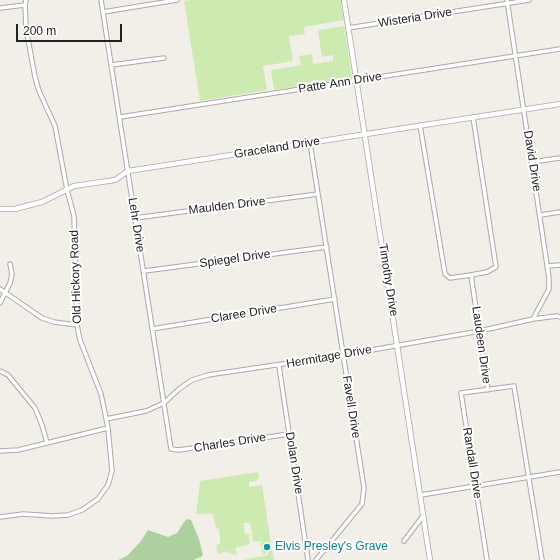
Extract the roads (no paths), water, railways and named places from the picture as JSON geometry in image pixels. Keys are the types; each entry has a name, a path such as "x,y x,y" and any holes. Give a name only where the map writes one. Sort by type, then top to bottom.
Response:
{"street":[{"name":"Old Hickory Road","path":"0,517 23,514 52,516 68,515 82,510 98,499 108,485 112,471 108,428 101,394 80,340 76,325 74,216 67,190 55,126 39,91 35,77 26,28 26,0"},
{"name":"Lehr Drive","path":"101,0 171,449"},
{"path":"103,12 155,2 177,0"},
{"name":"Timothy Drive","path":"344,0 430,560"},
{"name":"Wisteria Drive","path":"348,28 507,2 529,0"},
{"name":"David Drive","path":"507,2 549,278 549,288 532,319"},
{"path":"0,8 25,5"},
{"name":"Patte Ann Drive","path":"120,117 560,49"},
{"path":"112,65 164,58"},
{"name":"Graceland Drive","path":"0,209 15,209 42,202 74,186 116,180 128,171 560,104"},
{"path":"420,125 445,274 450,278 471,275 487,272 496,267 473,117"},
{"name":"Favell Drive","path":"310,143 364,488 362,504 316,560"},
{"path":"532,162 560,158"},
{"name":"Maulden Drive","path":"135,218 318,194"},
{"path":"540,215 560,212"},
{"name":"Spiegel Drive","path":"144,271 327,247"},
{"path":"0,303 10,283 12,274 10,264"},
{"path":"547,266 560,265"},
{"name":"Laudeen Drive","path":"471,275 488,390 514,386 542,560"},
{"path":"0,289 42,318 54,322 76,325"},
{"name":"Claree Drive","path":"152,328 335,299"},
{"name":"Hermitage Drive","path":"106,419 146,411 164,402 192,380 208,375 279,366 480,331 532,319 560,316"},
{"name":"Dolan Drive","path":"279,366 308,560"},
{"path":"0,371 8,375 35,408 47,443"},
{"name":"Randall Drive","path":"487,560 461,393 488,390"},
{"path":"0,451 18,450 108,428"},
{"name":"Charles Drive","path":"171,449 178,450 289,434"},
{"path":"421,495 560,472"},
{"path":"404,540 424,516"}],"place":[{"name":"Elvis Presley's Grave","path":"267,547"}]}
